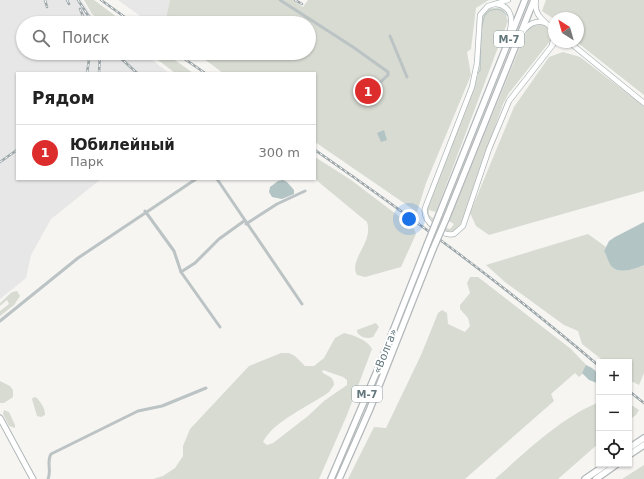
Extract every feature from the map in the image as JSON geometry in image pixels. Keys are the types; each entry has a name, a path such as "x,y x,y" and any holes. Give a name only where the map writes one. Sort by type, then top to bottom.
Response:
{"highway":[{"name":"М-7","path":"503,55 525,0"},
{"name":"М-7","path":"516,43 535,0"},
{"name":"«Волга»","path":"339,479 369,411 516,43"},
{"name":"«Волга»","path":"331,479 380,364 503,55"},
{"path":"632,446 644,438"},
{"path":"632,454 644,445"},
{"path":"585,479 603,467"},
{"path":"596,479 613,467"}],"main road":[{"path":"508,0 492,4 485,8 480,14 477,63 474,82 424,210 426,219 444,233 454,234 463,226 489,149 508,101 549,48"},
{"path":"535,0 536,12 546,23"},
{"path":"492,4 500,5 506,8 512,19 503,55"},
{"path":"516,43 529,26 539,21 546,23"},
{"path":"575,48 644,103"},
{"path":"0,418 33,479"}],"street":[{"path":"280,0 305,16"},
{"path":"316,23 388,72 384,80 369,93 367,97"},
{"path":"390,36 407,77"},
{"path":"0,321 78,258 194,180"},
{"path":"218,180 302,304"},
{"path":"181,272 195,263 220,239 245,222 277,204 305,191"},
{"path":"145,212 174,250 181,272 220,327"},
{"path":"48,479 50,475 49,460 51,454 138,411 162,406 206,388"}],"shaded area":[{"path":"0,0 81,0 92,16 16,16 16,60 152,60 168,72 16,72 16,180 100,180 51,219 31,255 26,278 0,299"},
{"path":"84,0 94,0 116,16 94,16"},
{"path":"118,0 170,0 167,16 140,16"},
{"path":"170,0 293,0 303,7 308,0 489,0 476,8 471,49 467,52 471,75 426,183 417,212 316,143 316,72 222,72 205,60 316,60 316,16 167,16"},
{"path":"546,0 644,0 644,95 584,48 584,12 548,12 548,15 542,11"},
{"path":"491,8 499,8 504,10 508,21 436,212 429,210 429,215 434,219 433,221 428,216 427,209 474,87 480,67 482,23 484,13"},
{"path":"535,24 546,26 548,28 548,44 509,93 503,104 461,223 455,231 445,231 446,228 450,229 454,224 449,221 529,28"},
{"path":"563,52 580,57 644,106 644,191 489,235 476,226 470,213 514,107 549,57"},
{"path":"158,60 175,60 192,72 174,72"},
{"path":"384,130 387,140 381,142 377,133"},
{"path":"316,158 351,180 413,227 416,234 401,267 365,277 357,275 355,269 356,263 367,237 367,222 316,180"},
{"path":"283,180 287,182 294,190 294,194 282,199 272,197 269,192 270,187 278,181"},
{"path":"644,222 644,265 623,271 614,269 604,251 609,241"},
{"path":"588,234 606,247 604,251 614,269 623,271 644,265 644,373 639,385 632,382 632,359 601,359 582,344 578,331 564,325 505,282 486,265"},
{"path":"470,277 478,277 571,349 589,368 579,377 575,373 551,394 554,401 465,479 348,479 374,427 386,428 421,355 438,313 442,310 447,313 448,324 465,332 470,326 468,318 460,309 460,305 470,293 467,283"},
{"path":"17,291 20,296 14,305 0,316 0,311 9,304 7,300 0,306 0,303 12,292"},
{"path":"376,323 379,327 373,337 364,338 357,332 357,330"},
{"path":"344,333 348,334 364,341 372,349 347,415 319,479 153,479 163,476 175,468 183,456 183,446 190,429 249,366 281,353 289,353 295,356 305,366 314,366 324,358 335,338","holes":["323,370 343,377 347,380 347,385 324,401 308,416 273,443 267,445 263,442 275,427 329,392 334,385 334,382 332,378 322,372"]},
{"path":"586,365 593,369 596,372 596,383 589,380 582,373"},
{"path":"0,381 10,386 13,390 13,397 4,403 0,403"},
{"path":"34,397 37,398 44,410 45,415 41,417 37,416 32,399"},
{"path":"596,403 596,446 558,479 495,479 544,436 570,417"},
{"path":"632,406 639,410 632,418"},
{"path":"4,410 9,412 15,428 9,426 3,414"},
{"path":"644,465 644,479 622,479"}],"waterway":[{"path":"477,74 480,71 481,33 486,14 491,10 501,10 508,16"}],"railway":[{"path":"45,0 47,7"},
{"path":"67,0 69,4"},
{"path":"78,0 88,16"},
{"path":"101,0 123,16"},
{"path":"295,0 302,4"},
{"path":"80,9 83,16"},
{"path":"87,72 89,60"},
{"path":"99,72 100,60"},
{"path":"123,60 136,72"},
{"path":"186,60 204,72"},
{"path":"0,162 16,151"},
{"path":"316,151 460,254 596,363"},
{"path":"632,393 644,403"}],"place":[{"name":"Юбилейный","path":"368,91"}]}
